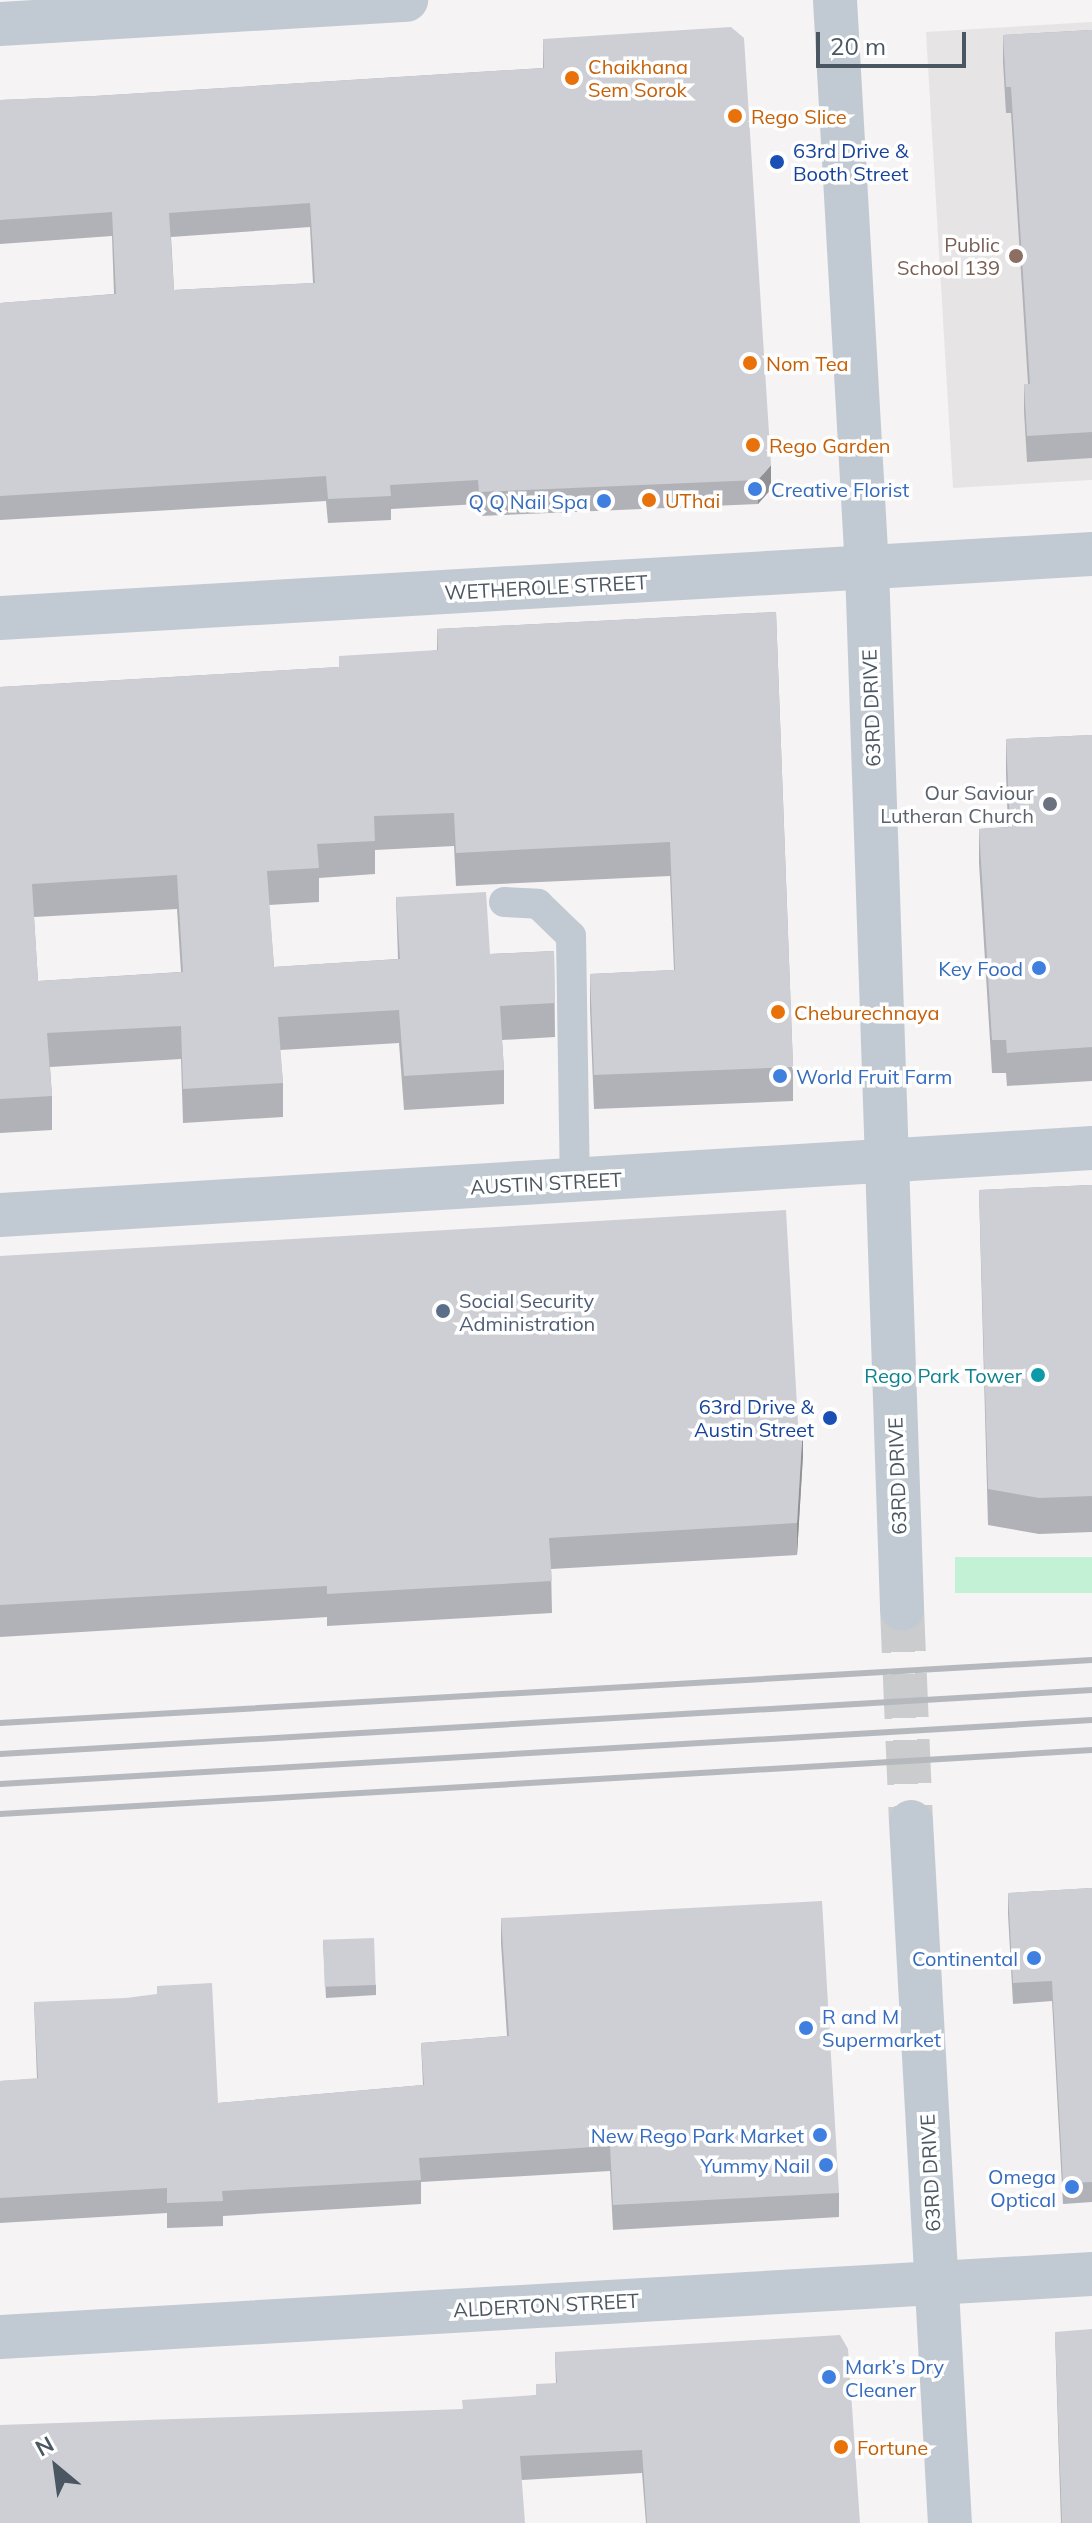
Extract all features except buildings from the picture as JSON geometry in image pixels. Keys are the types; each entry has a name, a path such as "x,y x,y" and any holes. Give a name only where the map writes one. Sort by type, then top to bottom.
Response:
{"street":[{"path":"0,24 406,0"},
{"name":"63RD DRIVE","path":"835,0 867,568 902,1608"},
{"name":"WETHEROLE STREET","path":"0,618 1092,554"},
{"name":"AUSTIN STREET","path":"0,1215 1092,1148"},
{"name":"63RD DRIVE","path":"911,1822 950,2523"},
{"name":"ALDERTON STREET","path":"0,2337 1092,2274"}],"lane":[{"path":"504,902 538,904 571,936 575,1181"}],"shaded area":[{"name":"Public School 139","path":"1092,22 1092,480 953,488 926,32"}],"green space":[{"path":"955,1557 1092,1557 1092,1593 955,1593"}],"tunnel":[{"path":"902,1608 911,1822"}],"railway":[{"path":"0,1723 1092,1660"},
{"path":"0,1754 1092,1690"},
{"path":"0,1784 1092,1720"},
{"path":"0,1814 1092,1750"}],"place":[{"name":"Chaikhana Sem Sorok","path":"572,78"},
{"name":"Rego Slice","path":"735,116"},
{"name":"63rd Drive & Booth Street","path":"777,162"},
{"name":"Public School 139","path":"1016,256"},
{"name":"Nom Tea","path":"750,363"},
{"name":"Rego Garden","path":"753,445"},
{"name":"Creative Florist","path":"755,489"},
{"name":"UThai","path":"649,500"},
{"name":"Q Q Nail Spa","path":"604,501"},
{"name":"Our Saviour Lutheran Church","path":"1050,804"},
{"name":"Key Food","path":"1039,968"},
{"name":"Cheburechnaya","path":"778,1012"},
{"name":"World Fruit Farm","path":"780,1076"},
{"name":"Social Security Administration","path":"443,1311"},
{"name":"Rego Park Tower","path":"1038,1375"},
{"name":"63rd Drive & Austin Street","path":"830,1418"},
{"name":"Continental","path":"1034,1958"},
{"name":"R and M Supermarket","path":"806,2028"},
{"name":"New Rego Park Market","path":"820,2135"},
{"name":"Yummy Nail","path":"826,2165"},
{"name":"Omega Optical","path":"1072,2187"},
{"name":"Mark’s Dry Cleaner","path":"829,2377"},
{"name":"Fortune","path":"841,2447"}]}
